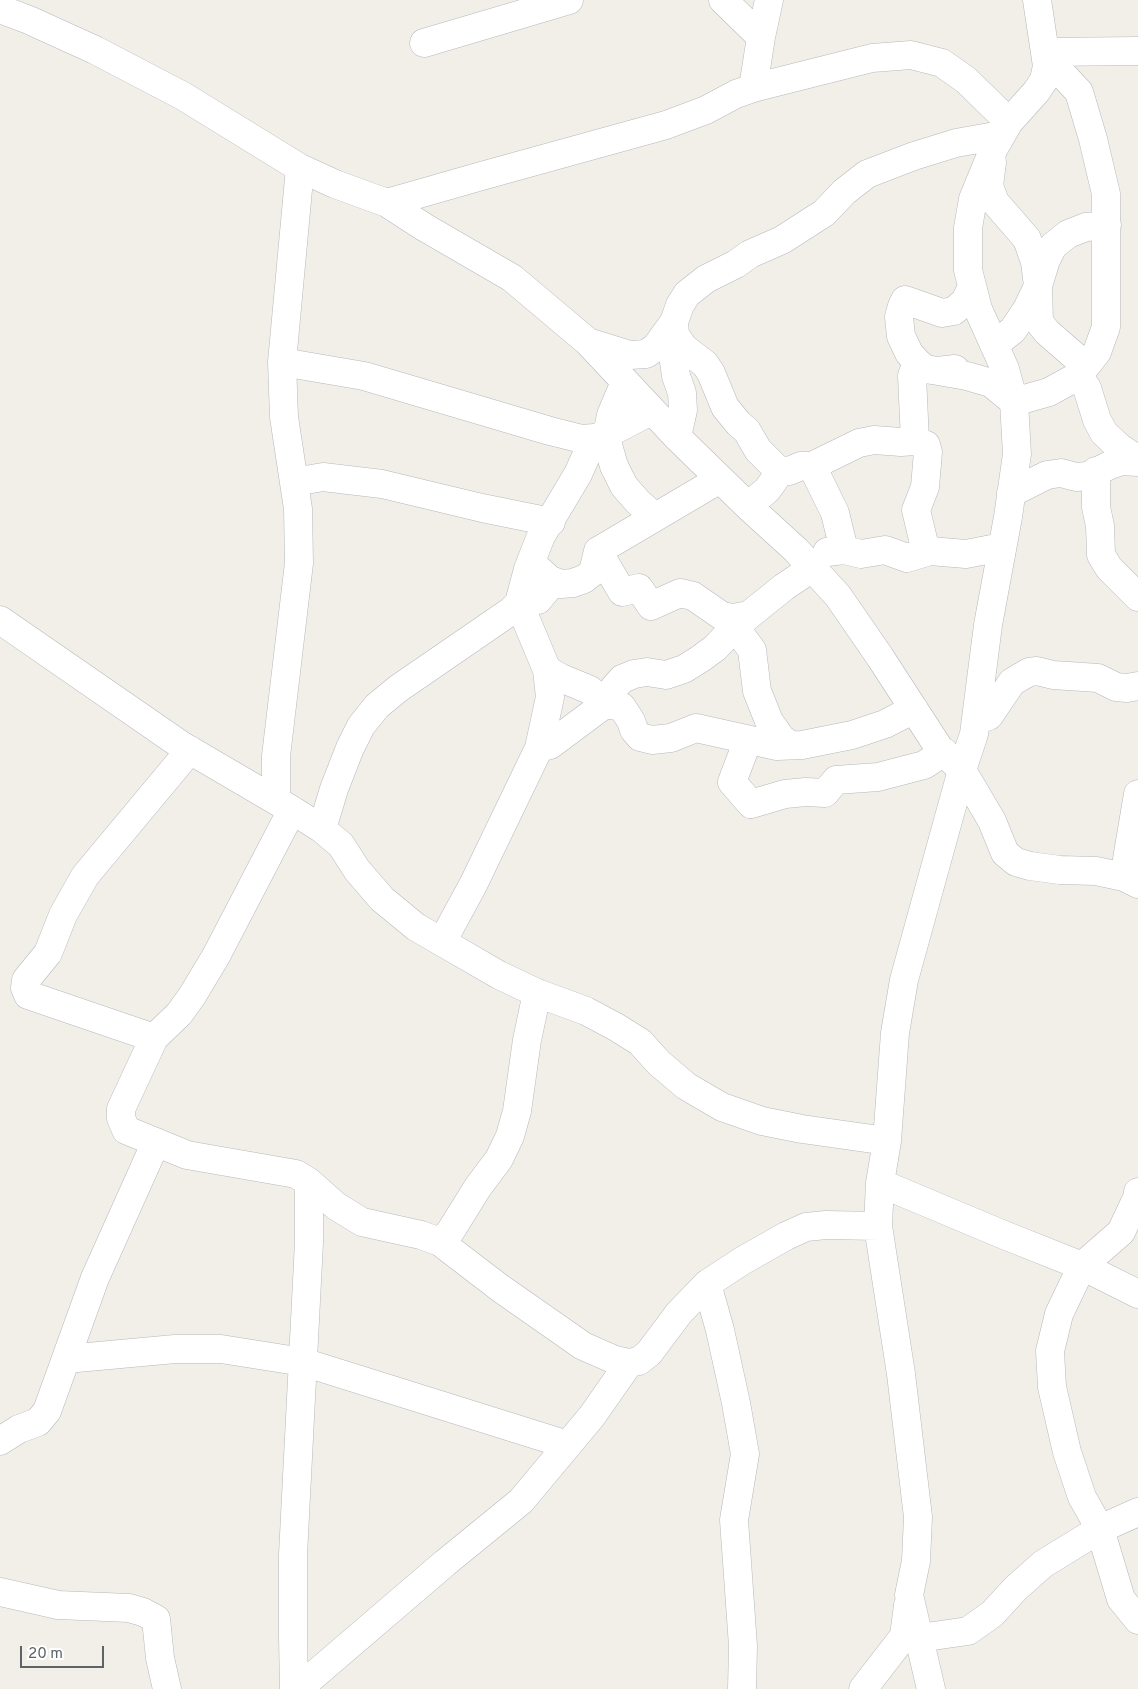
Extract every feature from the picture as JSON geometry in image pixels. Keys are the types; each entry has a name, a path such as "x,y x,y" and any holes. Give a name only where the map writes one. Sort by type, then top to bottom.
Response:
{"street":[{"path":"8,0 0,8 95,50 183,96 300,168 387,204 512,278 588,342 677,437 720,480 792,546 838,596 914,709 953,761 992,821 1005,853 1016,862 1030,866 1096,871 1131,881 1138,794"},
{"path":"424,43 569,0"},
{"path":"723,0 761,37"},
{"path":"753,88 769,0"},
{"path":"862,1689 904,1636 909,1595 916,1561 918,1517 900,1374 878,1226 880,1183 887,1141 895,1033 904,980 953,761 974,734 988,626 1017,454 1014,402 1005,370 978,309 968,270 968,228 973,199 1002,135 1044,80 1047,59 1037,0"},
{"path":"1047,59 1138,51"},
{"path":"387,204 666,125 706,110 736,94 753,88 872,58 912,55 942,63 966,80 1002,135 989,186 995,202 1027,239 1035,262 1039,322 1082,371 1097,420 1104,433 1138,461"},
{"path":"1014,402 1049,392 1082,371 1097,352 1106,327 1106,194 1093,139 1079,92 1047,59"},
{"path":"588,342 630,355 646,354 656,347 674,322 687,294 699,284 736,264 750,254 782,240 824,213 844,192 867,174 922,153 956,143 1002,135"},
{"path":"300,168 282,362 284,417 298,509 299,563 276,756 284,805 216,956 179,1014 154,1038 122,1109 121,1118 126,1130 187,1154 296,1174 336,1206 362,1222 421,1235 440,1242 500,1288 583,1346 615,1360 629,1363 639,1361 649,1353 679,1312 707,1284 786,1236 806,1227 826,1225 878,1226"},
{"path":"1013,222 1047,232 1068,234"},
{"path":"915,441 912,376 928,367 973,367 997,351 1014,330 1027,309 1053,246 1068,234 1086,227 1107,225"},
{"path":"972,287 965,301 954,311 942,313 905,300 899,317 901,336 909,353 928,367 992,383 1014,402"},
{"path":"674,322 671,340 676,376 682,393 683,410 677,437"},
{"path":"674,322 676,335 684,348 705,364 712,373 725,407 747,431 758,450 778,470 789,471 801,466 812,466 860,443 874,440 915,441 926,445 928,452 925,487 916,510 926,552"},
{"path":"282,362 364,376 582,439 601,436 639,397 646,354"},
{"path":"540,571 541,536 601,436 611,415 639,397"},
{"path":"601,436 608,445 619,478 638,502 655,517"},
{"path":"1011,492 1047,475 1088,476 1122,461 1138,461"},
{"path":"812,466 834,513 844,550"},
{"path":"748,506 767,490 775,479 778,470"},
{"path":"1096,472 1096,507 1100,526 1101,555 1109,568 1138,597"},
{"path":"294,482 323,477 382,484 551,522"},
{"path":"540,571 562,584 584,579 593,572 598,551 720,480"},
{"path":"792,546 824,553 844,550 860,554 885,550 907,558 926,552 966,554 1002,547"},
{"path":"598,551 622,592 639,588 651,606 680,593 693,596 722,616 742,621"},
{"path":"539,748 550,745 605,704 614,688 622,680 634,674 647,672 666,675 684,669 715,648 742,621 784,587 812,568"},
{"path":"322,829 350,748 361,726 377,706 399,688 512,611 519,603 523,584 540,571"},
{"path":"442,942 473,886 539,748 550,697 547,670 519,603"},
{"path":"0,620 190,750 322,829 341,845 357,870 382,899 416,927 498,975 537,993 586,1011 616,1027 640,1042 659,1063 686,1086 722,1107 762,1121 802,1129 887,1141"},
{"path":"742,621 752,650 757,691 769,721 777,733 790,745"},
{"path":"547,670 590,690 605,704 622,707 631,721 634,730 640,737 652,740 671,738 696,728 777,746 802,745 852,735 886,724 914,709"},
{"path":"976,720 989,716 1012,682 1029,672 1037,671 1054,675 1098,678 1116,687 1138,686"},
{"path":"748,740 732,782 751,804 785,794 825,793 836,780 878,777 924,765 953,761"},
{"path":"154,1038 28,995 25,988 26,980 48,953 63,914 85,876 190,750"},
{"path":"440,1242 450,1232 478,1187 499,1159 510,1136 517,1110 525,1050 537,993"},
{"path":"0,1440 38,1422 47,1411 95,1278 156,1142"},
{"path":"296,1689 293,1636 294,1546 309,1242 308,1182"},
{"path":"880,1183 1004,1236 1082,1266 1138,1294"},
{"path":"1138,1192 1121,1232 1082,1266 1059,1314 1050,1351 1052,1387 1067,1452 1082,1497 1100,1529 1120,1599 1138,1620"},
{"path":"707,1284 720,1330 745,1454 734,1520 743,1646 742,1689"},
{"path":"66,1359 175,1349 221,1349 303,1362 568,1445"},
{"path":"296,1689 445,1563 522,1501 592,1416 629,1363"},
{"path":"919,1638 968,1631 992,1614 1016,1588 1043,1564 1100,1529 1138,1512"},
{"path":"0,1592 58,1605 129,1608 143,1612 156,1619 160,1658 166,1689"},
{"path":"909,1595 931,1689"}]}
